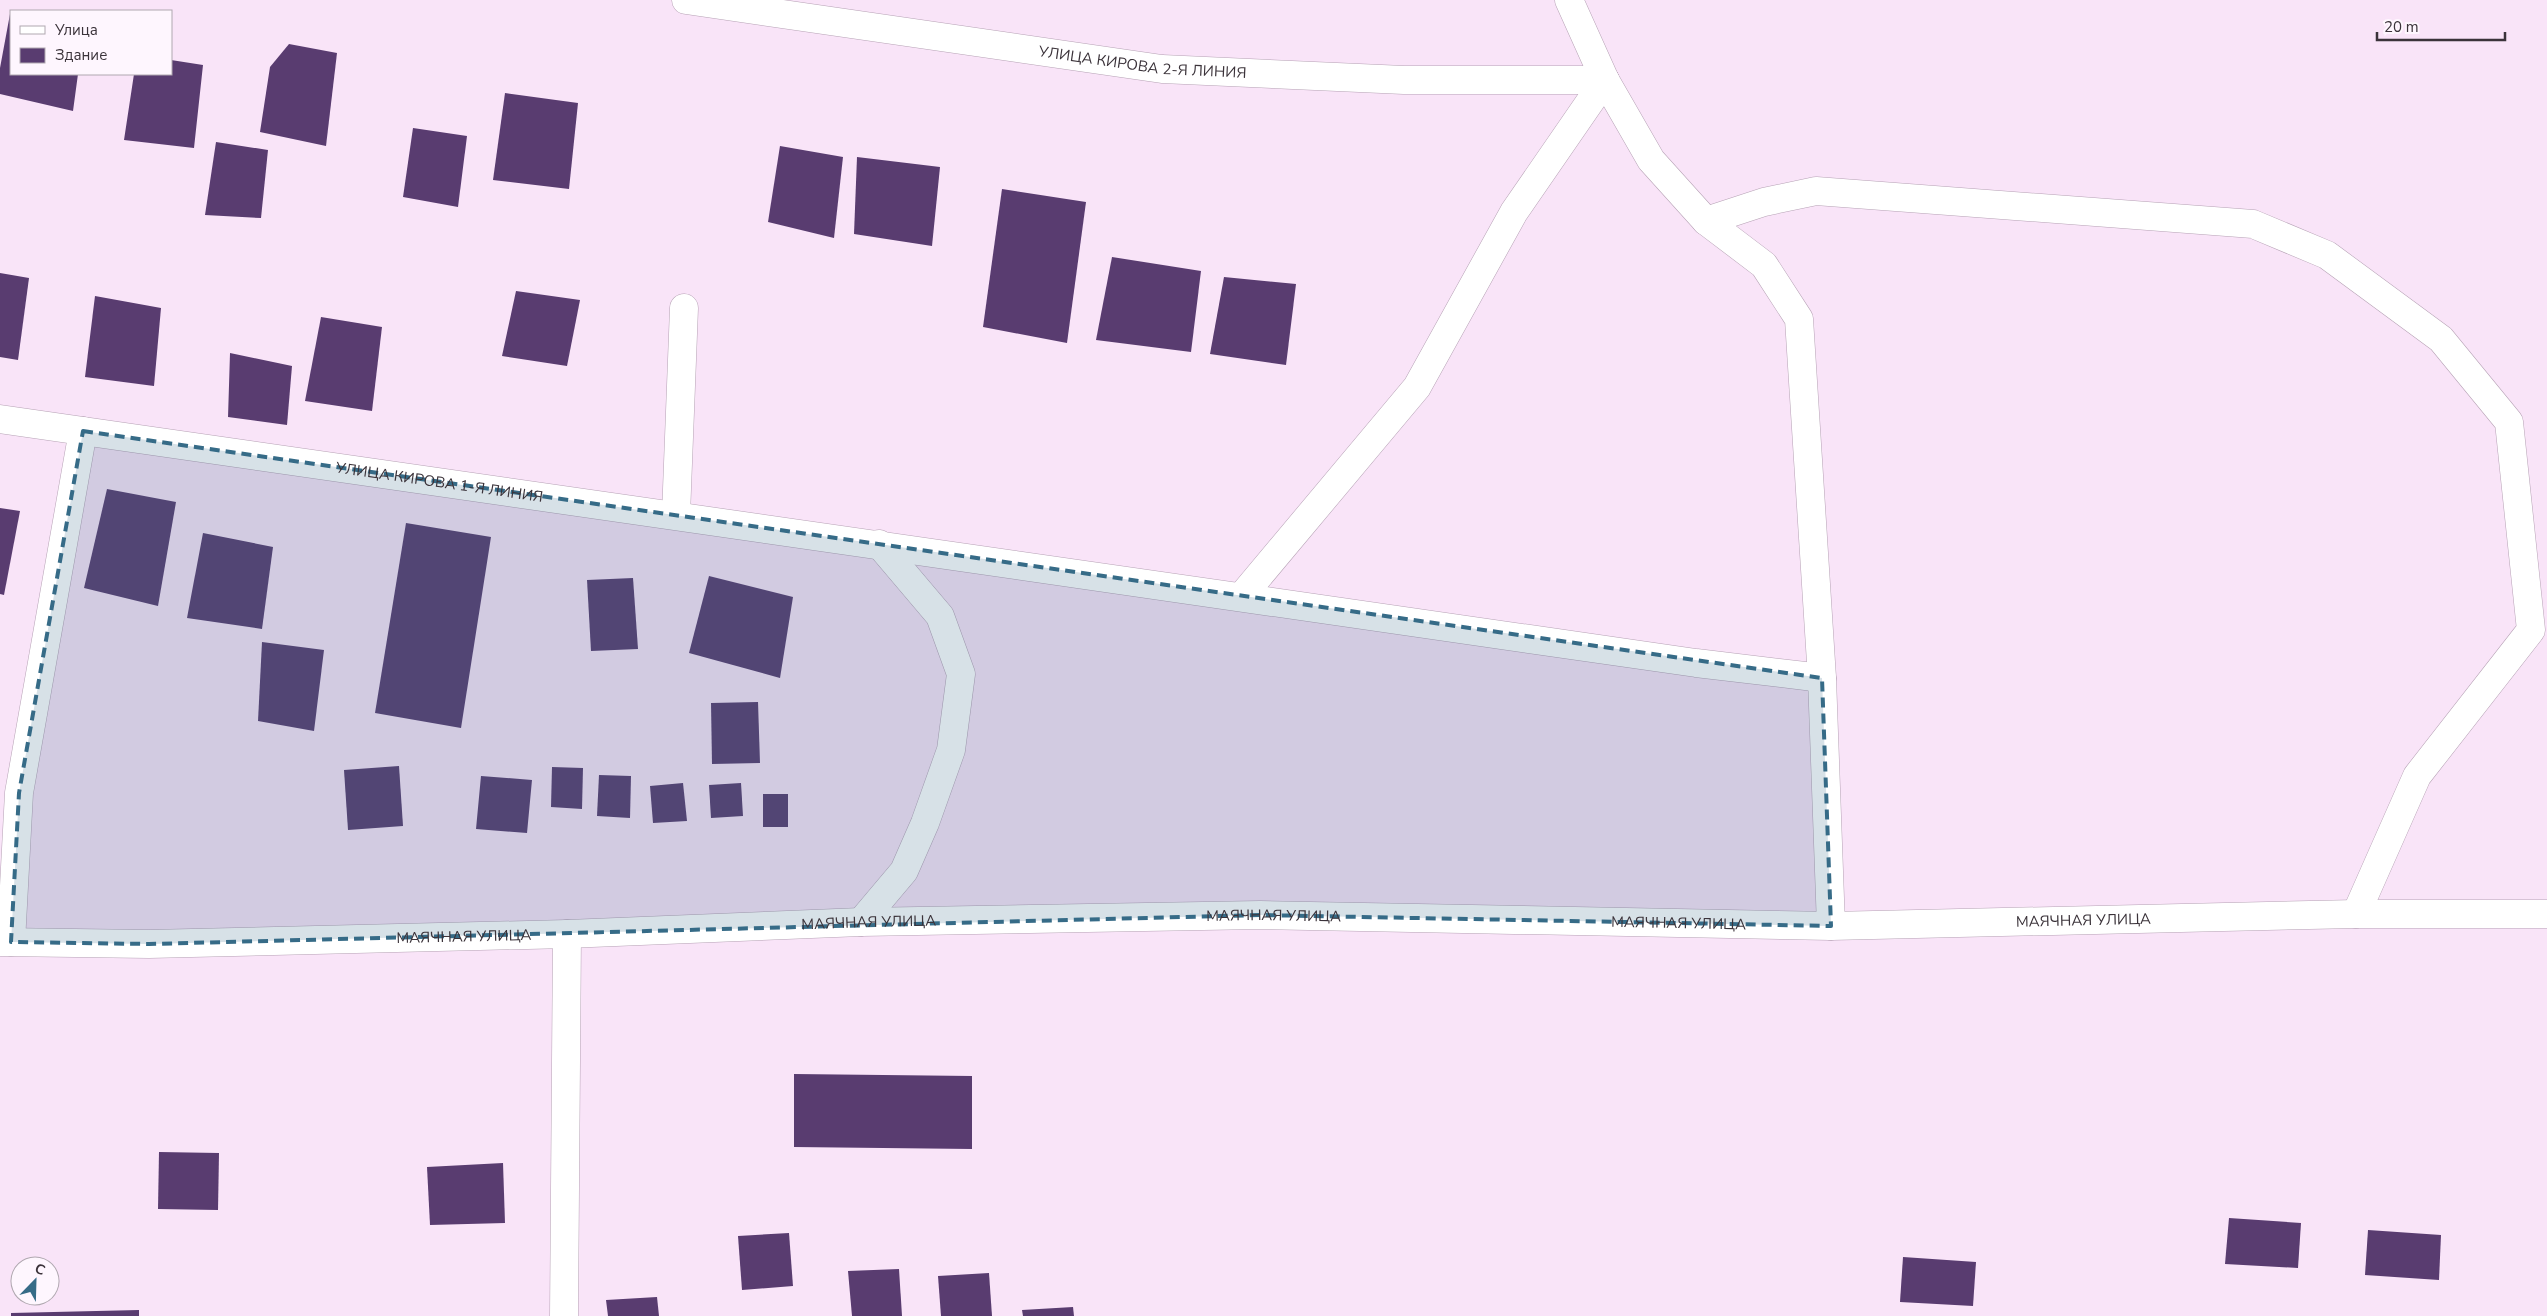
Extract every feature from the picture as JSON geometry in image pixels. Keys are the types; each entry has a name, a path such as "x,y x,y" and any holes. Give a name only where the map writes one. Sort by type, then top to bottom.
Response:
{"street":[{"name":"УЛИЦА КИРОВА 2-Я ЛИНИЯ","path":"686,0 1162,69 1404,80 1605,80"},
{"path":"1569,0 1605,80 1651,160 1706,221 1764,265 1799,319 1822,678 1831,926"},
{"path":"1242,596 1417,387 1514,212 1605,80"},
{"path":"1706,221 1764,202 1816,191 2252,224 2327,255 2441,339 2509,422 2532,630"},
{"path":"676,515 684,308"},
{"name":"УЛИЦА КИРОВА 1-Я ЛИНИЯ","path":"0,419 1242,596 1696,663 1822,678"},
{"path":"6,942 19,792 83,431"},
{"path":"861,922 904,871 926,823 951,750 961,674 940,616 880,544"},
{"path":"2356,914 2417,776 2532,630 2547,584"},
{"name":"МАЯЧНАЯ УЛИЦА","path":"6,942 149,944 567,934 861,922 1260,914 1831,926 2356,914 2547,914"},
{"path":"564,1316 567,934"}],"highlighted area":[{"path":"83,431 1822,678 1831,926 1260,915 149,944 11,942 19,793"}],"building":[{"path":"10,14 10,75 78,75 73,111 0,94 0,68"},
{"path":"289,44 337,53 326,146 260,132 270,67"},
{"path":"172,60 203,65 194,148 124,140 134,75 172,75"},
{"path":"505,93 578,103 569,189 493,180"},
{"path":"413,128 467,136 458,207 403,197"},
{"path":"216,142 268,150 261,218 205,215"},
{"path":"780,146 843,157 834,238 768,222"},
{"path":"857,157 940,167 932,246 854,234"},
{"path":"1002,189 1086,202 1067,343 983,327"},
{"path":"1112,257 1201,271 1191,352 1096,340"},
{"path":"0,273 29,278 18,360 0,357"},
{"path":"1224,277 1296,284 1286,365 1210,354"},
{"path":"516,291 580,300 567,366 502,356"},
{"path":"95,296 161,308 154,386 85,377"},
{"path":"321,317 382,327 372,411 305,401"},
{"path":"230,353 292,366 287,425 228,417"},
{"path":"107,489 176,502 158,606 84,588"},
{"path":"0,508 20,511 4,595 0,594"},
{"path":"406,523 491,537 461,728 375,713"},
{"path":"203,533 273,547 262,629 187,618"},
{"path":"709,576 793,597 780,678 689,653"},
{"path":"633,578 638,649 591,651 587,580"},
{"path":"262,642 324,650 314,731 258,721"},
{"path":"758,702 760,763 712,764 711,703"},
{"path":"399,766 403,826 348,830 344,770"},
{"path":"552,767 583,768 582,809 551,807"},
{"path":"599,775 631,776 630,818 597,816"},
{"path":"481,776 532,780 527,833 476,829"},
{"path":"683,783 687,821 653,823 650,786"},
{"path":"741,783 743,816 711,818 709,785"},
{"path":"763,794 788,794 788,827 763,827"},
{"path":"794,1074 972,1076 972,1149 794,1147"},
{"path":"159,1152 219,1153 218,1210 158,1209"},
{"path":"503,1163 505,1223 430,1225 427,1167"},
{"path":"2229,1218 2301,1223 2298,1268 2225,1264"},
{"path":"2368,1230 2441,1235 2439,1280 2365,1275"},
{"path":"789,1233 793,1286 742,1290 738,1236"},
{"path":"1903,1257 1976,1262 1973,1306 1900,1302"},
{"path":"899,1269 902,1316 852,1316 848,1271"},
{"path":"989,1273 992,1316 941,1316 938,1276"},
{"path":"657,1297 659,1316 608,1316 606,1300"},
{"path":"1073,1307 1074,1316 1023,1316 1022,1310"},
{"path":"139,1310 139,1316 11,1316 11,1313"}]}
